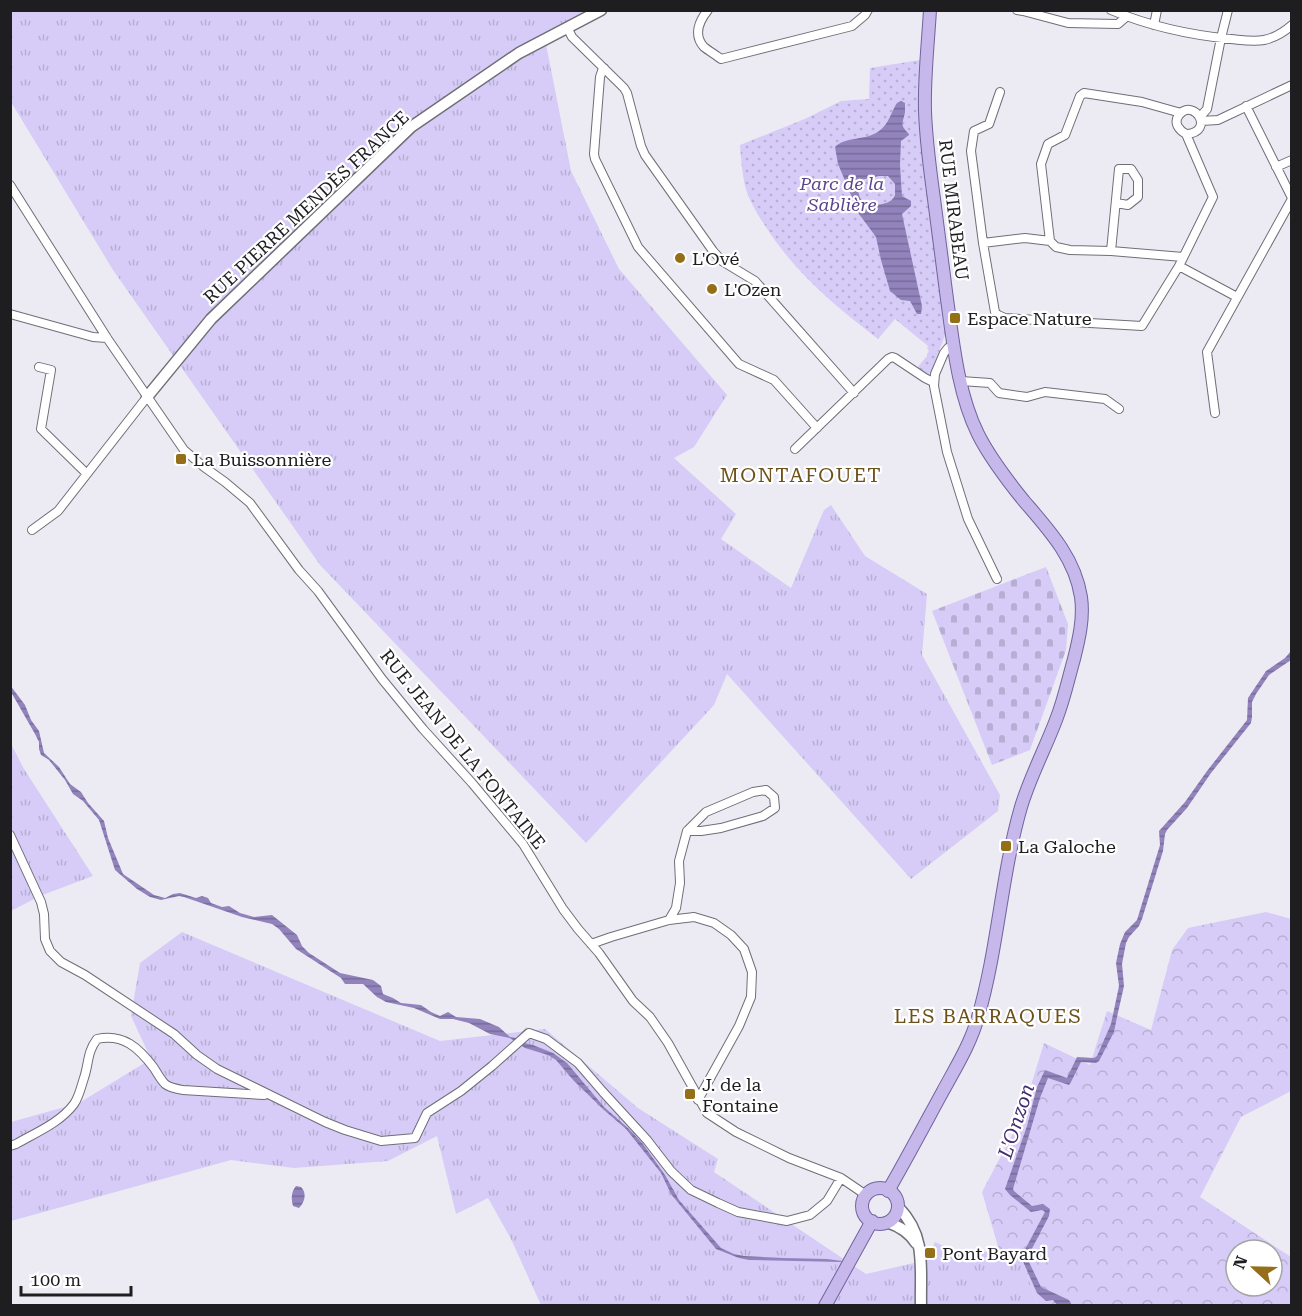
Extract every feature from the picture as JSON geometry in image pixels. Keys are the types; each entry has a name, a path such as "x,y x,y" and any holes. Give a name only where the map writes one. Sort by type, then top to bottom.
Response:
{"main road":[{"name":"RUE MIRABEAU","path":"888,1191 970,1041 977,1021 985,992 1013,838 1021,807 1029,782 1064,699 1079,639 1081,618 1078,582 1066,554 992,458 977,432 961,381 927,152 925,109 930,10"},
{"path":"876,1188 888,1191 895,1195 899,1208 887,1222 872,1221 862,1207 863,1201 876,1188"},
{"path":"825,1305 872,1221"}],"street":[{"path":"708,10 702,18 698,32 703,45 721,59 852,26 868,10"},
{"path":"1017,10 1068,23 1118,24 1126,17"},
{"path":"1111,10 1154,25 1221,38 1251,41 1276,36 1292,25"},
{"path":"1154,25 1157,10"},
{"path":"1228,10 1208,109 1201,119 1199,129 1193,134 1180,131 1177,118 1188,110 1195,111 1201,119 1218,120 1292,86"},
{"name":"RUE PIERRE MENDÈS FRANCE","path":"147,397 211,319 411,127 519,53 599,11"},
{"path":"568,29 572,37 624,88 645,155 713,251 722,261 755,281 854,393"},
{"path":"604,68 600,75 594,154 634,241 739,364 774,380 817,428"},
{"path":"1000,92 989,124 974,131 971,150 994,312 1005,318 1142,326 1179,266 1213,197 1186,134"},
{"path":"1050,241 1041,164 1048,144 1065,135 1080,96 1084,93 1142,102 1181,113"},
{"path":"1215,413 1207,352 1292,199 1246,106"},
{"path":"1276,167 1292,160"},
{"name":"RUE JEAN DE LA FONTAINE","path":"10,185 107,338 184,450 249,503 318,591 382,679 523,844 562,909 599,953 633,1001 650,1017 668,1043 707,1113 736,1132 789,1158 841,1178 866,1196"},
{"path":"10,204 19,198"},
{"path":"1111,250 1116,204"},
{"path":"983,243 1025,238 1050,241 1056,247 1070,250 1111,250 1183,257"},
{"path":"1179,266 1237,297"},
{"path":"10,314 93,337 107,338"},
{"path":"954,346 948,348 944,353 933,382 947,452 968,519 997,579"},
{"path":"795,449 892,357 933,382"},
{"path":"39,367 51,370 41,429 86,473"},
{"path":"961,381 990,383 999,393 1027,397 1045,392 1105,399 1119,409"},
{"path":"32,530 58,511 147,397"},
{"path":"669,921 676,908 680,883 679,861 687,831 706,812 733,800 753,792 766,790 774,796 775,808 763,816 721,828 687,831"},
{"path":"10,835 41,902 45,939 50,951 61,962 85,975 174,1034 217,1069 325,1122 381,1141 415,1138 427,1113 492,1066 529,1033 546,1039 578,1063 647,1140 671,1171 691,1190 718,1203 738,1212 786,1221 810,1215 827,1202 841,1178"},
{"path":"591,944 669,921 694,917 714,923 744,948 752,972 751,997 739,1026 698,1100"},
{"path":"10,1146 67,1112 75,1103 86,1073 92,1047 97,1039 108,1036 132,1045 143,1054 165,1084 174,1088 271,1096"},
{"path":"899,1208 916,1233 921,1251 921,1305"},
{"path":"887,1222 909,1233 921,1251"}],"green space":[{"path":"11,11 590,11 546,44 571,171 619,269 727,395 694,447 674,458 736,514 721,539 791,588 824,510 831,505 865,556 927,594 922,655 1000,795 998,811 911,879 727,674 714,705 586,843 320,565 113,270 11,102"},
{"name":"Parc de la Sablière","path":"920,60 921,142 947,330 928,375 916,369 927,356 928,346 895,319 878,339 831,301 788,257 753,206 745,186 740,145 807,118 841,101 869,99 870,68"},
{"path":"1046,567 1068,624 1066,650 1030,750 992,765 932,611"},
{"path":"10,742 24,769 93,876 40,896 11,911"},
{"path":"1266,912 1291,919 1291,1091 1241,1117 1200,1197 1262,1238 1224,1238 1224,1298 1284,1298 1284,1252 1291,1257 1291,1305 1037,1305 1018,1246 1000,1253 982,1192 1021,1118 1044,1043 1090,1065 1107,1011 1151,1030 1172,950 1188,928"},
{"path":"182,932 440,1041 545,1029 638,1108 718,1159 714,1172 866,1274 927,1260 935,1242 953,1250 1000,1253 1018,1246 1037,1305 541,1305 511,1239 488,1198 456,1214 437,1136 388,1161 294,1168 231,1160 11,1221 11,1122 79,1103 151,1059 131,1016 140,963"}],"shaded area":[{"path":"901,101 905,103 903,124 909,134 901,141 900,165 902,196 911,201 911,206 902,214 922,306 921,314 917,314 910,301 901,300 890,291 876,237 859,214 838,164 835,147 845,141 879,131 888,121 897,103","holes":["888,176 895,184 893,199 882,204 865,204 860,198 858,183 861,180"]},
{"path":"1291,651 1291,660 1269,675 1256,694 1252,702 1251,723 1165,834 1163,851 1142,919 1126,943 1122,964 1124,986 1114,1032 1099,1061 1096,1063 1081,1062 1069,1085 1048,1078 1040,1098 1013,1189 1032,1206 1043,1204 1050,1209 1049,1216 1027,1258 1041,1287 1069,1300 1072,1305 1057,1305 1053,1300 1046,1301 1037,1293 1021,1257 1045,1212 1042,1210 1031,1212 1005,1189 1027,1126 1037,1087 1045,1070 1067,1078 1077,1057 1094,1058 1097,1056 1111,1024 1119,986 1116,963 1120,944 1125,932 1137,920 1160,845 1159,831 1185,802 1247,720 1248,698 1266,671"},
{"path":"10,685 25,705 31,720 39,731 44,753 59,767 70,784 81,792 104,821 108,838 123,874 154,895 165,898 180,893 196,898 202,896 208,898 211,903 222,907 229,906 240,913 254,917 272,915 297,935 302,946 309,953 340,973 373,980 381,986 383,994 401,1003 421,1005 440,1016 448,1012 456,1017 480,1019 499,1027 510,1037 516,1038 527,1027 520,1042 553,1053 567,1063 604,1107 643,1144 679,1200 721,1248 744,1256 842,1261 749,1260 716,1249 671,1194 661,1173 626,1129 574,1081 556,1060 548,1055 525,1048 510,1038 490,1034 469,1023 440,1019 414,1008 386,1002 363,984 345,984 341,978 296,949 272,924 242,917 184,897 161,900 150,897 137,889 115,870 99,820 83,801 73,794 49,760 41,755 39,742 11,692"},
{"path":"296,1186 303,1189 305,1195 299,1208 293,1206 292,1201 292,1193"}],"place":[{"name":"L'Ové","path":"680,258"},
{"name":"L'Ozen","path":"712,289"},
{"name":"Espace Nature","path":"955,318"},
{"name":"La Buissonnière","path":"181,459"},
{"name":"La Galoche","path":"1006,846"},
{"name":"J. de la Fontaine","path":"690,1094"},
{"name":"Pont Bayard","path":"930,1253"}],"district":[{"name":"MONTAFOUET","path":"801,475"},
{"name":"LES BARRAQUES","path":"988,1016"}],"water label":[{"name":"L'Onzon","path":"1016,1121"}]}
